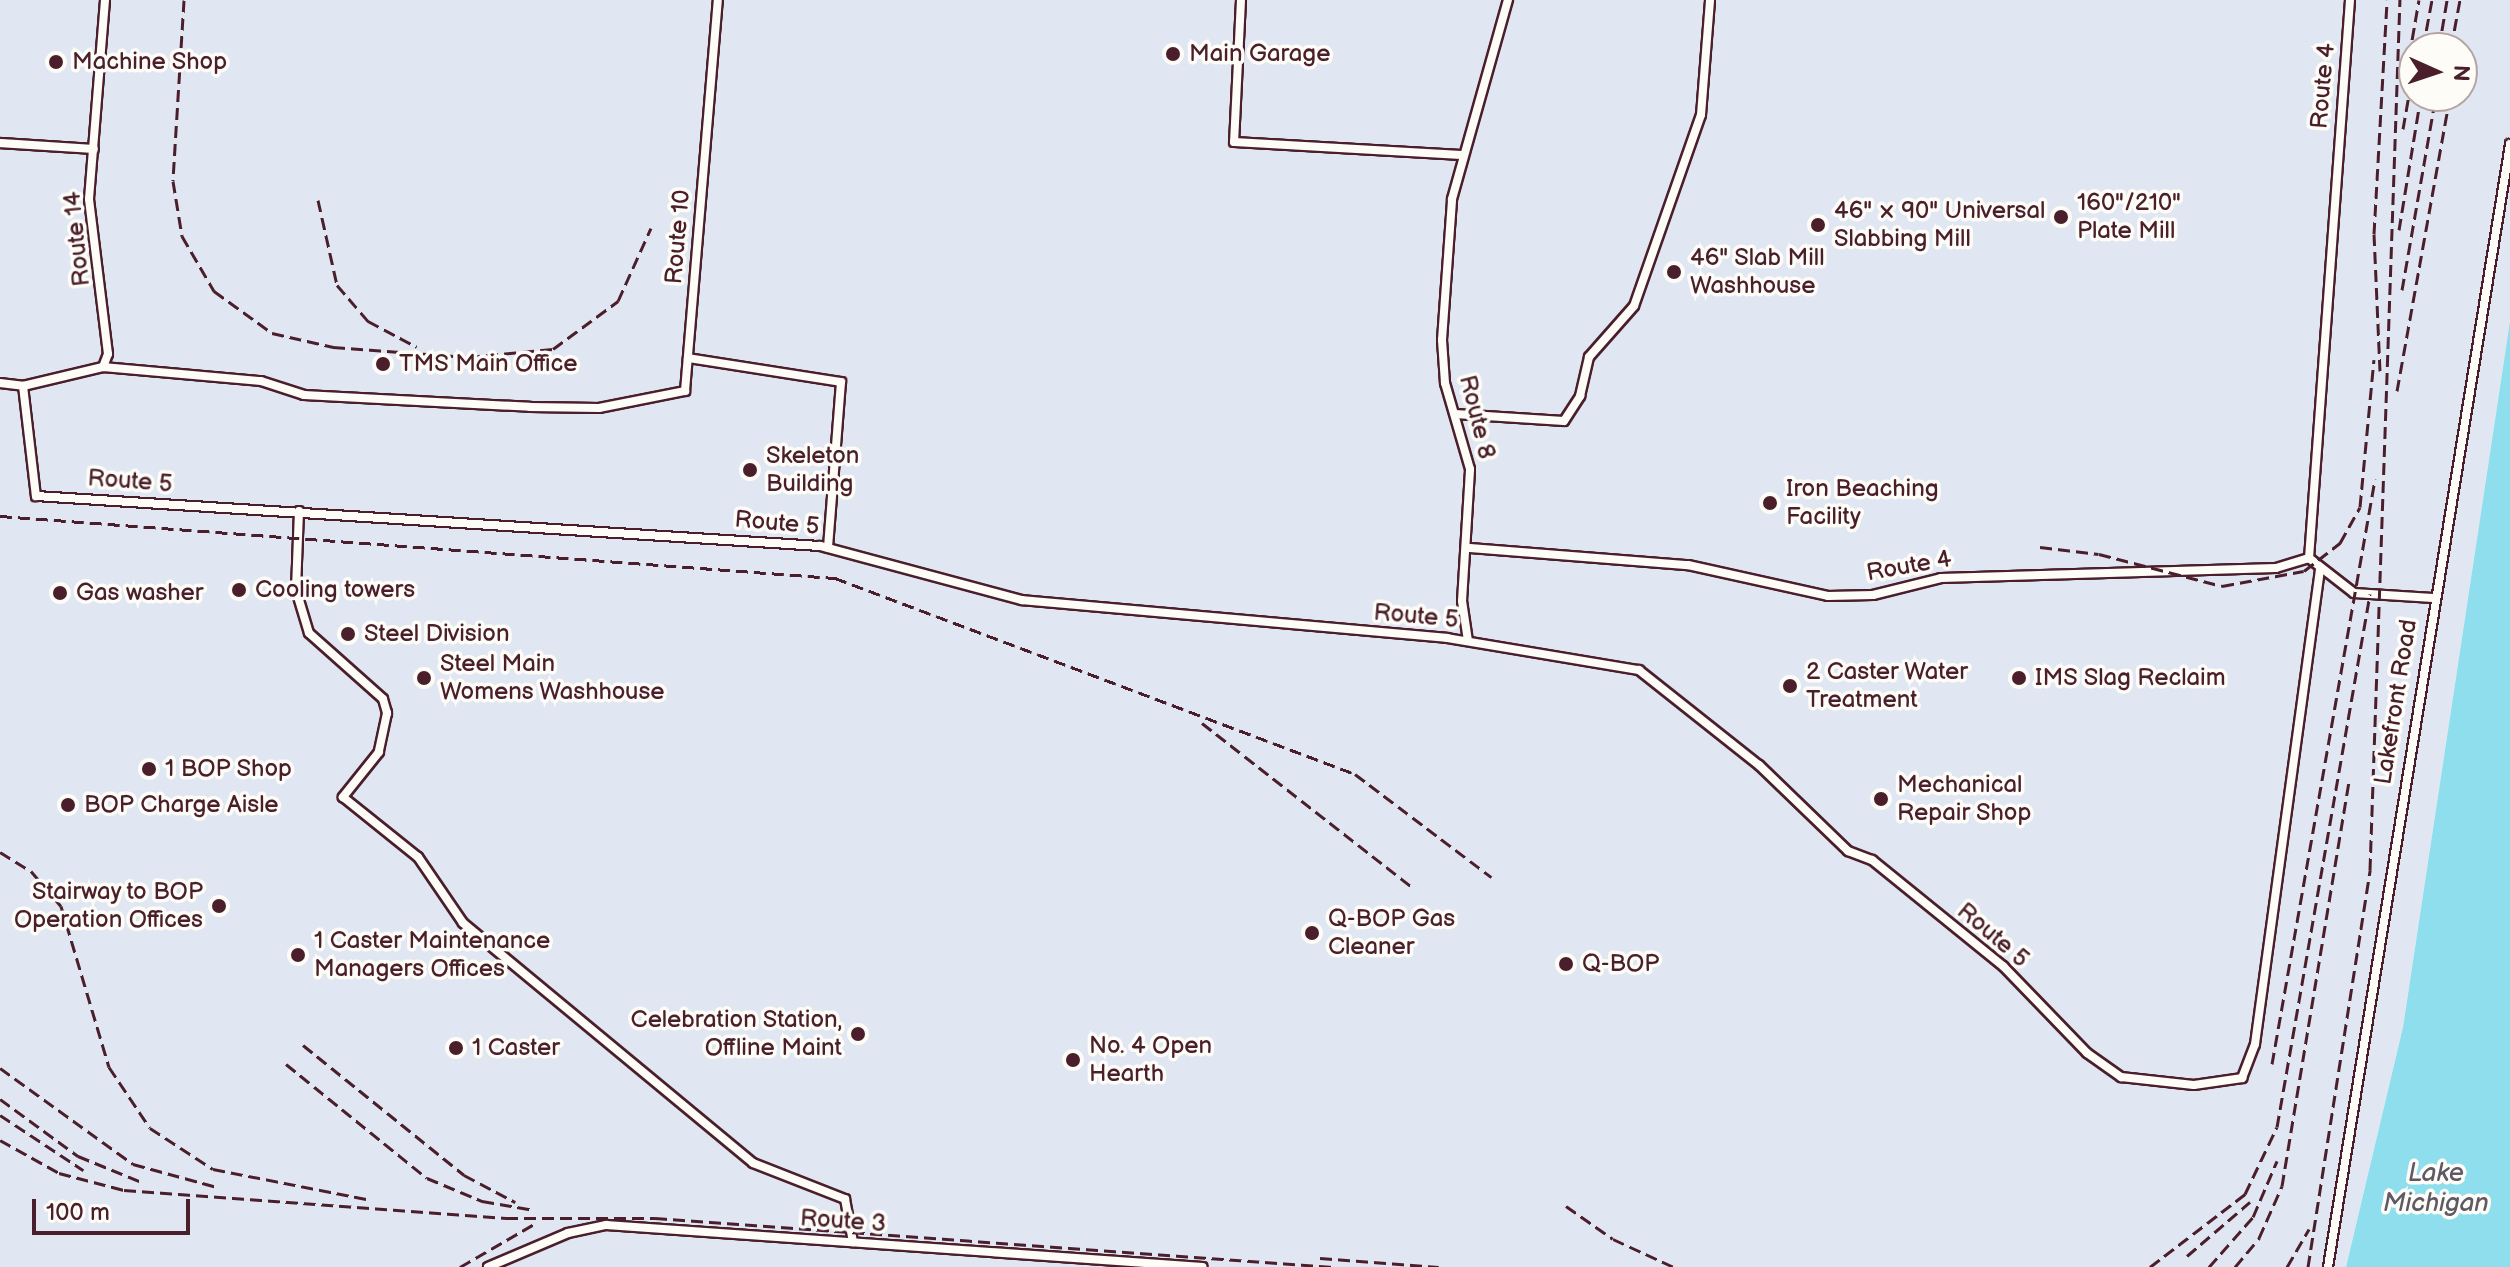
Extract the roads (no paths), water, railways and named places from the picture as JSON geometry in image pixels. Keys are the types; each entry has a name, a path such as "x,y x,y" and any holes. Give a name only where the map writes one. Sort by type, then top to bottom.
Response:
{"street":[{"name":"Route 14","path":"103,367 108,327 89,199 105,0"},
{"name":"Route 10","path":"103,367 261,381 304,395 599,408 685,391 718,0"},
{"path":"1241,0 1234,142 1462,155"},
{"name":"Route 8","path":"1468,641 1462,601 1470,548 1470,469 1455,414 1442,340 1452,199 1508,0"},
{"path":"1455,414 1564,421 1580,396 1589,357 1634,306 1701,115 1710,0"},
{"name":"Route 4","path":"1470,548 1688,565 1828,596 1873,595 1941,578 2276,568 2309,558 2350,0"},
{"path":"0,143 94,149"},
{"name":"Lakefront Road","path":"2328,1267 2433,598 2510,144"},
{"path":"688,358 841,382 828,547"},
{"path":"0,383 23,386 103,367"},
{"name":"Route 5","path":"23,386 36,496 828,547 1022,600 1468,641 1609,661 1661,682 1848,851 1872,860 2003,966 2087,1053 2121,1077 2194,1085 2242,1078 2255,1044 2320,569"},
{"path":"299,511 296,590 309,633 383,699 387,713 379,752 343,797 418,857 463,923 753,1163 845,1199 853,1242"},
{"path":"2309,558 2354,593 2433,598"},
{"name":"Route 3","path":"488,1267 568,1233 606,1225 1203,1267"}],"water":[{"name":"Lake Michigan","path":"2510,321 2510,1267 2346,1267 2403,1027"}],"railway":[{"path":"184,0 173,181 182,236 214,291 272,333 333,347 468,357 553,349 618,301 651,228"},
{"path":"2380,371 2374,234 2387,0"},
{"path":"2308,1267 2370,870 2400,0"},
{"path":"2413,32 2419,0"},
{"path":"2426,32 2432,0"},
{"path":"2442,32 2447,0"},
{"path":"2454,32 2460,0"},
{"path":"2403,129 2406,112"},
{"path":"2399,230 2418,112"},
{"path":"2402,290 2433,112"},
{"path":"2397,391 2447,112"},
{"path":"318,200 337,285 368,321 417,347"},
{"path":"2040,547 2099,554 2222,586 2304,571 2340,543 2360,507 2374,360"},
{"path":"2272,1064 2375,479"},
{"path":"0,516 835,578 1355,774 1491,877"},
{"path":"2150,1267 2245,1194 2277,1127 2370,594"},
{"path":"1202,723 1411,886"},
{"path":"2235,1267 2259,1238 2282,1186 2349,783"},
{"path":"0,852 31,871 61,906 109,1067 150,1128 213,1169 366,1199"},
{"path":"303,1045 464,1175 515,1202"},
{"path":"286,1064 427,1178 482,1201 534,1210"},
{"path":"0,1068 133,1164 217,1187"},
{"path":"0,1099 78,1156 144,1183"},
{"path":"0,1115 83,1170"},
{"path":"0,1140 59,1173 124,1190 506,1218 655,1218 1333,1267"},
{"path":"2209,1267 2253,1217 2277,1161"},
{"path":"2187,1256 2250,1202"},
{"path":"1566,1206 1613,1239 1674,1267"},
{"path":"460,1267 536,1223"},
{"path":"2287,1267 2309,1229"},
{"path":"1320,1258 1439,1267"}],"place":[{"name":"Main Garage","path":"1173,54"},
{"name":"Machine Shop","path":"56,62"},
{"name":"160\"/210\" Plate Mill","path":"2061,217"},
{"name":"46\" × 90\" Universal Slabbing Mill","path":"1818,225"},
{"name":"46\" Slab Mill Washhouse","path":"1674,272"},
{"name":"TMS Main Office","path":"383,364"},
{"name":"Skeleton Building","path":"750,470"},
{"name":"Iron Beaching Facility","path":"1770,503"},
{"name":"Cooling towers","path":"239,590"},
{"name":"Gas washer","path":"60,593"},
{"name":"Steel Division","path":"348,634"},
{"name":"Steel Main Womens Washhouse","path":"424,678"},
{"name":"IMS Slag Reclaim","path":"2019,678"},
{"name":"2 Caster Water Treatment","path":"1790,686"},
{"name":"1 BOP Shop","path":"149,769"},
{"name":"Mechanical Repair Shop","path":"1881,799"},
{"name":"BOP Charge Aisle","path":"68,805"},
{"name":"Stairway to BOP Operation Offices","path":"219,906"},
{"name":"Q-BOP Gas Cleaner","path":"1312,933"},
{"name":"1 Caster Maintenance Managers Offices","path":"298,955"},
{"name":"Q-BOP","path":"1566,964"},
{"name":"Celebration Station, Offline Maint","path":"858,1034"},
{"name":"1 Caster","path":"456,1048"},
{"name":"No. 4 Open Hearth","path":"1073,1060"}]}
